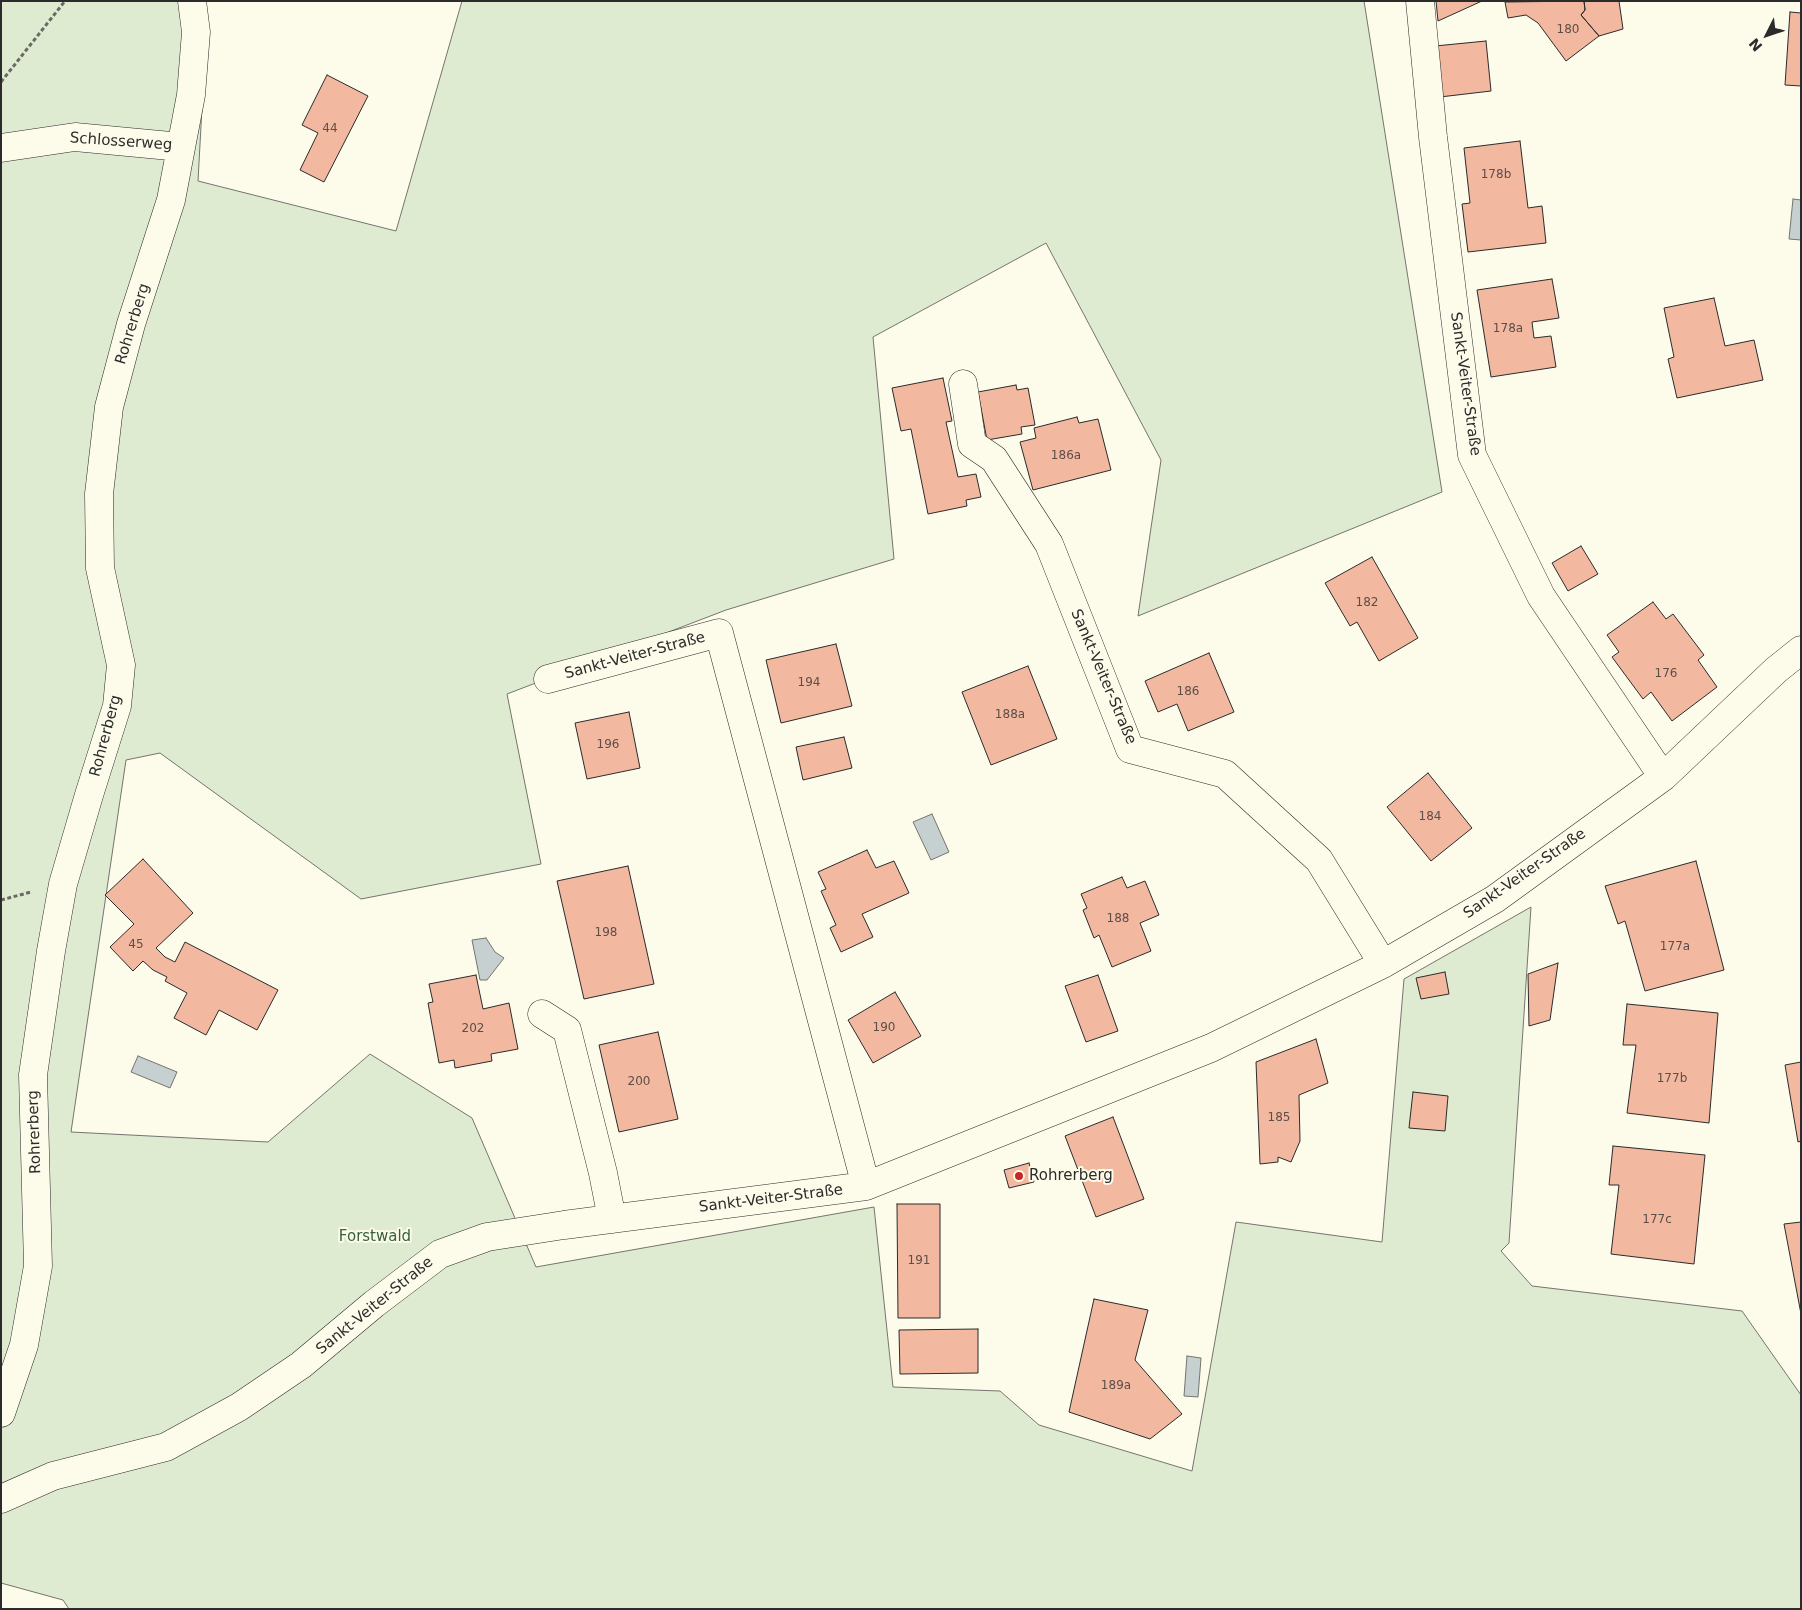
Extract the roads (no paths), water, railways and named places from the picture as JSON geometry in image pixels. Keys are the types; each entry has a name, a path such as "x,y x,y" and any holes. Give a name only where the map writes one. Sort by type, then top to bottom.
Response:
{"street":[{"name":"Rohrerberg","path":"1,1412 24,1345 38,1266 33,1075 51,951 63,884 117,706 121,665 100,568 99,494 109,407 131,324 171,200 191,95 196,32 192,1"},
{"name":"Sankt-Veiter-Straße","path":"1420,1 1433,137 1472,454 1541,596 1663,777"},
{"name":"Schlosserweg","path":"1,148 75,136 181,146"},
{"name":"Sankt-Veiter-Straße","path":"962,384 972,444 994,459 1049,544 1130,749 1225,774 1319,860 1383,964"},
{"name":"Sankt-Veiter-Straße","path":"548,679 719,633 770,819 866,1186"},
{"name":"Sankt-Veiter-Straße","path":"1,1500 52,1476 166,1447 239,1407 301,1365 374,1304 440,1254 487,1237 866,1186 1211,1048 1383,964 1495,899 1663,777 1776,670 1801,650"},
{"path":"542,1014 567,1030 603,1173 612,1219"}],"place":[{"name":"Rohrerberg","path":"1019,1176"}],"park label":[{"name":"Forstwald","path":"375,1237"}]}
